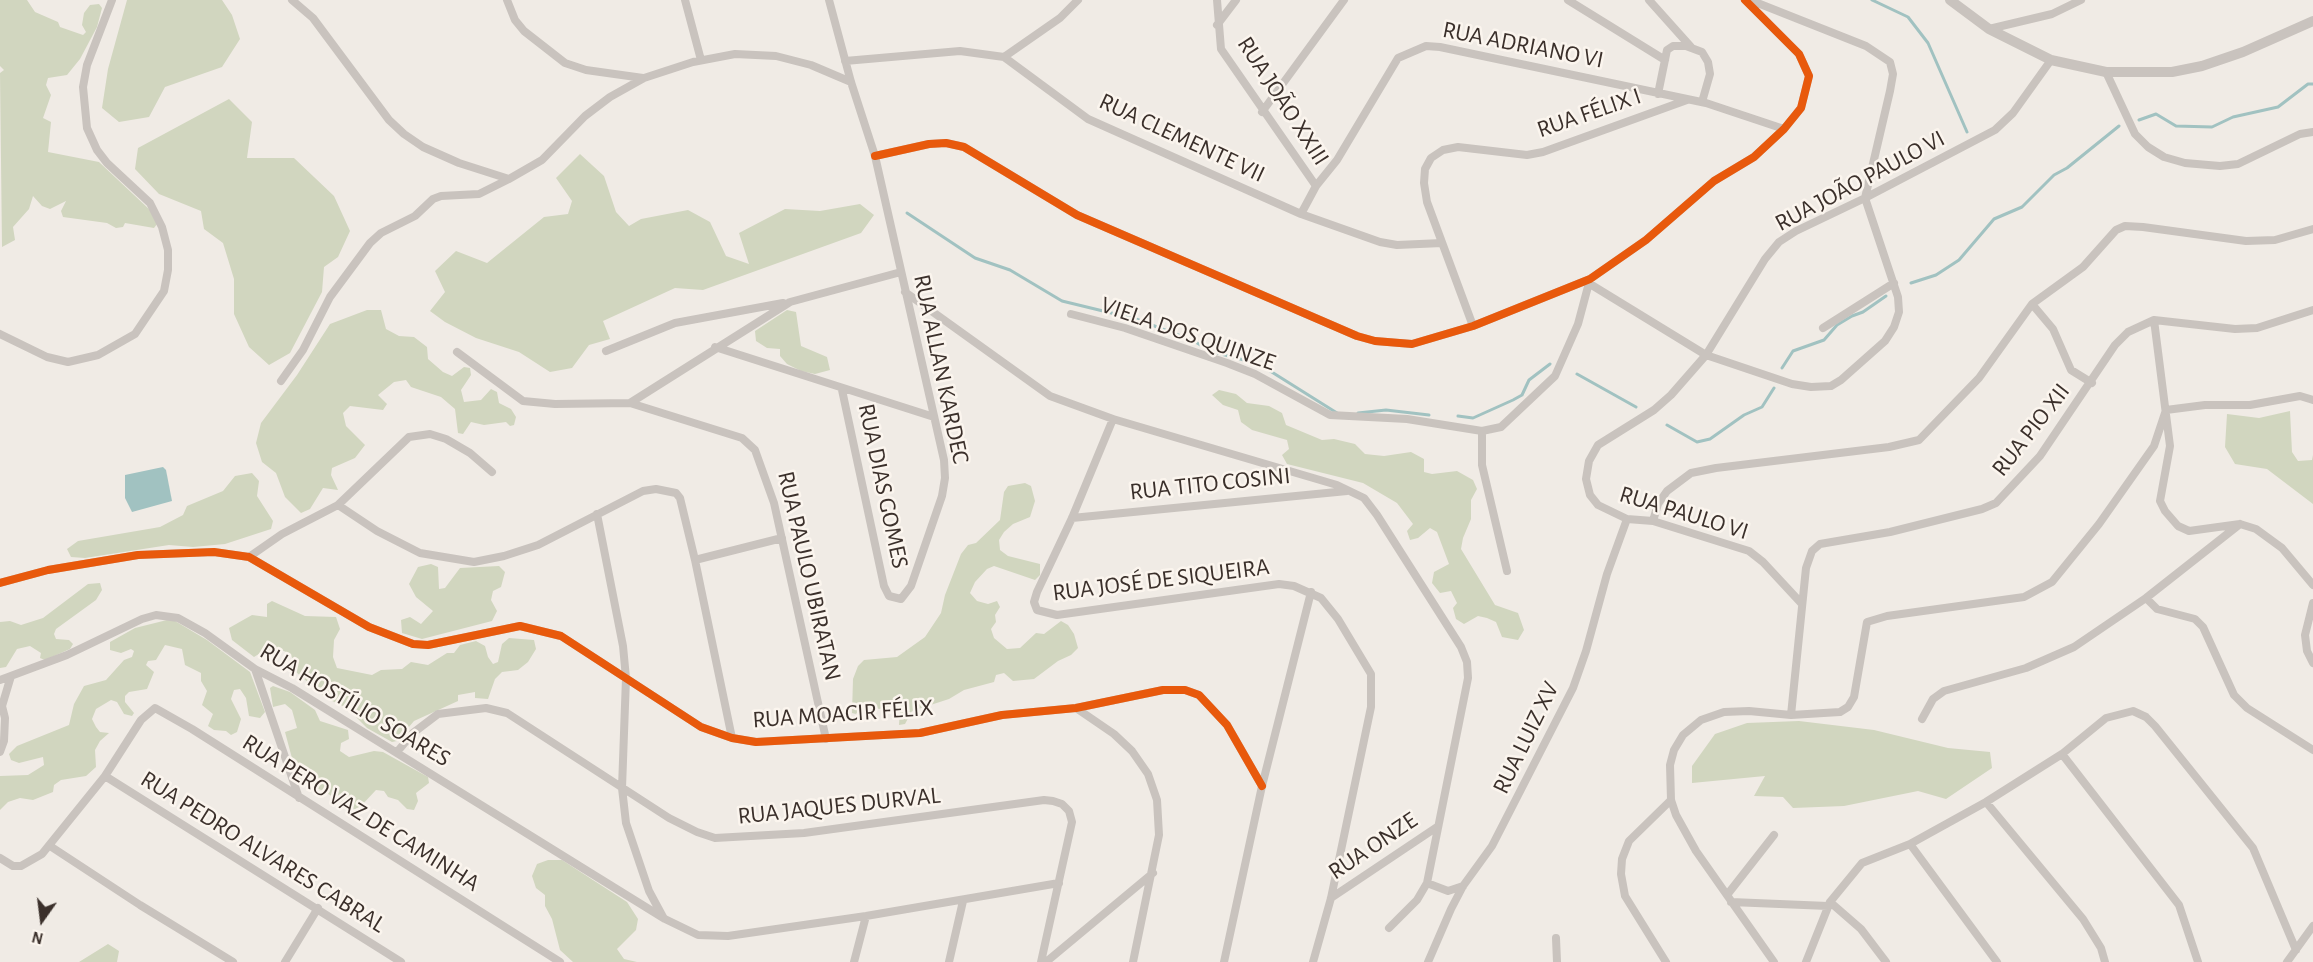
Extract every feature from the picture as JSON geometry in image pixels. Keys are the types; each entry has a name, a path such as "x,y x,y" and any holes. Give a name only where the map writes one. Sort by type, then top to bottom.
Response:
{"street":[{"path":"0,334 47,357 68,362 98,355 135,334 164,291 168,250 162,227 150,203 107,163 97,150 87,128 83,87 87,64 112,0"},
{"path":"292,0 313,18 389,120 404,134 423,147 459,163 509,179"},
{"path":"507,0 515,20 524,31 540,46 565,63 586,70 644,78"},
{"path":"685,0 701,60"},
{"name":"RUA ALLAN KARDEC","path":"829,0 851,82 875,156 934,417 945,478 911,586"},
{"path":"1004,57 1060,18 1078,0"},
{"name":"RUA JOÃO XXIII","path":"1217,0 1217,26 1221,49 1262,112 1316,186"},
{"path":"1217,26 1236,0"},
{"path":"1262,112 1344,0"},
{"path":"1568,0 1665,60"},
{"path":"1649,0 1692,48"},
{"path":"875,156 929,144 946,143 964,147 1077,215 1375,341 1412,344 1473,326 1590,281 1646,240 1714,181 1754,157 1784,129 1801,108 1809,76 1799,54 1745,0"},
{"path":"1590,281 1706,355 1792,384 1812,387 1831,386 1885,341 1894,327 1899,312 1894,283 1865,198 1890,91 1893,74 1890,62 1866,46 1750,0"},
{"path":"1950,0 1989,29 2051,60 2106,72 2172,72 2202,66 2243,52 2313,21"},
{"path":"1989,29 2052,14 2081,0"},
{"name":"RUA ADRIANO VI","path":"1301,214 1316,186 1337,160 1398,58 1426,46 1440,47 1702,102 1784,129"},
{"path":"1658,94 1667,50 1673,46 1692,48 1702,52 1710,74 1702,102"},
{"name":"RUA CLEMENTE VII","path":"845,61 960,51 1004,57 1088,119 1301,214 1380,242 1397,245 1442,243"},
{"path":"281,381 303,350 330,297 375,238 415,216 433,199 441,196 479,194 542,160 585,116 610,97 644,78 701,60 735,54 776,56 811,65 851,82"},
{"name":"RUA JOÃO PAULO VI","path":"1706,355 1765,259 1779,242 1796,231 1865,198 1995,130 2013,113 2051,60"},
{"path":"2106,72 2135,134 2148,147 2164,157 2185,163 2220,166 2238,164 2301,134 2313,132"},
{"name":"RUA FÉLIX I","path":"1473,326 1442,243 1424,183 1425,169 1431,158 1443,150 1476,147 1527,154 1543,152 1687,100"},
{"path":"1653,521 1658,504 1667,491 1690,473 1726,466 1889,447 1918,440 1979,378 2032,304 2084,267 2116,230 2125,226 2246,241 2276,240 2313,229"},
{"path":"606,351 675,323 790,302 901,272"},
{"path":"1507,571 1482,465 1482,431 1500,427 1555,376 1578,324 1590,281"},
{"path":"1823,328 1894,283"},
{"path":"905,292 1050,396 1113,419 1351,490 1364,498 1377,515 1461,647 1467,662 1465,699 1427,883 1417,900 1389,928"},
{"path":"458,352 523,401 555,404 630,403 715,347 790,302"},
{"path":"2032,304 2053,329 2071,370 2092,384"},
{"path":"2313,310 2257,328 2235,329 2154,320 2170,446 2160,501 2170,519 2188,531 2240,524 2256,529 2270,537 2313,585"},
{"name":"VIELA DOS QUINZE","path":"1071,314 1125,328 1227,363 1262,377 1330,415 1407,419 1482,431"},
{"name":"RUA PIO XII","path":"1791,716 1806,568 1812,551 1820,544 1890,532 1982,509 1996,503 2040,456 2092,384 2115,345 2128,332 2154,320"},
{"path":"715,347 842,390 934,417"},
{"name":"RUA PAULO VI","path":"1706,355 1671,395 1654,410 1598,445 1589,461 1586,479 1590,495 1606,511 1627,519 1653,521 1749,551 1763,562 1802,604"},
{"name":"RUA DIAS GOMES","path":"842,390 884,586 889,596 901,599 911,586"},
{"path":"2166,410 2205,405 2258,404 2300,396 2313,400"},
{"name":"RUA PAULO UBIRATAN","path":"630,403 742,438 755,450 763,466 782,538 826,739"},
{"path":"1774,962 1691,842 1676,815 1671,801 1669,781 1674,750 1683,735 1701,720 1724,712 1749,711 1791,716 1826,714 1848,707 1859,680 1867,622 1887,616 2024,597 2052,582 2099,524 2154,446 2166,410"},
{"name":"RUA JOSÉ DE SIQUEIRA","path":"1113,419 1072,518 1037,592 1034,602 1037,610 1043,614 1057,615 1279,584 1311,592 1320,598 1338,619 1371,674 1373,688 1331,898"},
{"path":"249,557 282,534 338,505 409,438 418,434 430,434 447,439 470,453 492,472"},
{"path":"338,505 377,531 420,554 474,562 504,556 538,545 643,491 668,490 680,498 732,738"},
{"name":"RUA TITO COSINI","path":"1072,518 1351,490"},
{"path":"597,514 623,646 626,678 622,788 626,823 648,891 664,919"},
{"name":"RUA LUIZ XV","path":"1428,962 1463,886 1492,846 1573,688 1586,651 1607,574 1627,519"},
{"path":"1922,719 1933,699 1944,691 2026,668 2074,647 2146,598 2240,524"},
{"path":"695,560 782,538"},
{"name":"RUA MOACIR FÉLIX","path":"0,583 48,570 138,555 214,552 249,557 369,627 400,641 428,645 520,626 540,629 561,636 685,718 732,738 779,742 920,733 1002,715 1076,708 1162,690 1185,690 1199,694 1227,725 1262,786"},
{"path":"1224,962 1262,786 1311,592"},
{"path":"2146,598 2157,609 2195,619 2203,627 2234,695 2247,708 2313,750"},
{"path":"2313,603 2305,635 2307,651 2313,663"},
{"name":"RUA HOSTÍLIO SOARES","path":"0,680 156,615 178,618 204,633 255,669 292,688 397,752 664,919 698,935 713,937 866,916 1059,883"},
{"path":"255,669 299,798"},
{"path":"0,752 4,741 5,718 2,706 11,676"},
{"name":"RUA PERO VAZ DE CAMINHA","path":"105,776 141,720 155,708 561,962"},
{"name":"RUA JAQUES DURVAL","path":"397,752 413,733 438,714 486,708 507,713 669,818 715,838 804,833 1044,800 1053,801 1062,804 1069,812 1072,822 1041,962"},
{"path":"1076,708 1114,734 1132,751 1148,774 1157,800 1159,835 1133,962"},
{"path":"1806,962 1829,904 1862,863 1910,844 1986,802 2062,754 2106,718 2133,711 2146,717 2253,848 2296,950"},
{"path":"2062,754 2179,905 2199,962"},
{"path":"0,858 13,866 29,863 50,846 105,776"},
{"name":"RUA PEDRO ALVARES CABRAL","path":"105,776 401,962"},
{"path":"1666,962 1625,896 1621,874 1622,859 1629,841 1671,801"},
{"path":"1986,802 2083,919 2101,948 2105,962"},
{"name":"RUA ONZE","path":"1331,898 1437,827"},
{"path":"1729,898 1774,835"},
{"path":"1910,844 1997,962"},
{"path":"50,846 121,894 233,962"},
{"path":"1046,962 1153,873"},
{"path":"1427,883 1448,891 1463,886"},
{"path":"1313,962 1331,898"},
{"path":"1729,898 1829,904 1861,929 1886,962"},
{"path":"949,962 963,900"},
{"path":"285,962 318,908"},
{"path":"854,962 866,916"},
{"path":"2286,962 2313,926"},
{"path":"1556,938 1557,962"}],"green space":[{"path":"0,0 27,0 35,12 58,22 60,27 83,35 86,32 82,25 84,13 90,5 99,4 102,8 97,27 80,59 67,75 48,78 46,85 51,95 43,118 51,122 48,152 99,162 151,211 157,224 154,228 125,223 123,227 116,228 107,223 63,217 61,211 66,201 50,209 42,206 33,196 29,209 13,227 15,240 2,247 0,73 4,70 0,66"},
{"path":"127,0 222,0 232,15 240,39 222,67 165,87 149,117 119,122 102,108 108,69"},
{"path":"229,99 252,122 247,158 294,158 334,196 350,231 338,257 324,267 322,292 290,353 269,365 249,347 234,314 234,279 223,243 204,229 201,211 159,194 135,169 138,148"},
{"path":"580,154 604,176 616,212 629,226 641,219 688,210 710,222 726,256 749,264 739,233 785,209 820,211 860,204 874,215 861,233 703,290 675,288 603,321 610,339 589,345 572,368 550,372 519,352 476,338 445,322 430,311 445,292 435,271 456,251 487,263 544,217 568,214 572,201 556,178"},
{"path":"367,310 381,310 386,329 399,336 414,337 427,347 428,359 443,372 452,376 464,367 470,368 471,375 461,390 464,402 481,400 491,389 497,392 499,403 511,409 516,417 514,425 510,426 506,422 484,425 471,422 463,434 458,433 455,409 441,397 411,387 406,380 394,382 378,395 387,404 383,410 350,406 343,413 346,426 365,445 355,458 332,468 331,475 338,490 323,488 310,509 301,513 285,497 276,473 262,462 256,443 261,423 297,375 330,324"},
{"path":"787,310 796,312 801,346 827,357 830,370 815,374 801,371 787,364 780,356 780,349 767,348 756,341 755,331"},
{"path":"1219,390 1236,394 1247,403 1269,406 1282,413 1286,425 1322,440 1334,439 1355,444 1365,454 1384,456 1411,452 1424,459 1424,472 1432,474 1457,471 1473,480 1477,489 1471,500 1471,519 1461,549 1495,605 1518,613 1524,630 1518,640 1502,637 1496,622 1487,618 1478,616 1464,624 1456,619 1453,608 1457,603 1451,591 1440,593 1432,583 1434,572 1449,564 1437,532 1430,528 1418,538 1410,540 1407,531 1413,524 1397,503 1363,483 1287,464 1282,455 1289,449 1287,440 1252,430 1241,422 1238,410 1223,405 1212,395"},
{"path":"2290,411 2292,452 2298,461 2312,460 2313,455 2313,504 2267,469 2235,464 2225,447 2227,414 2259,418"},
{"path":"252,473 259,481 257,496 273,521 271,529 225,544 193,547 169,545 85,558 71,557 67,549 78,541 160,527 183,515 187,506 223,491 235,476"},
{"path":"1025,483 1031,486 1035,501 1030,517 1013,524 1004,532 999,540 1000,550 1008,556 1040,564 1040,575 1035,580 994,566 987,569 975,582 970,593 977,601 988,604 997,601 1000,607 995,615 996,622 991,629 994,638 1007,649 1020,648 1036,633 1044,634 1061,621 1068,625 1074,634 1078,648 1034,679 1013,681 1004,673 996,675 994,682 964,690 949,699 912,711 905,724 899,725 900,710 892,706 879,709 871,705 862,705 856,714 852,713 853,679 858,666 864,660 897,657 925,637 941,613 945,595 961,554 968,545 976,543 1000,520 1004,492 1008,486"},
{"path":"431,564 438,567 439,589 445,588 460,568 499,566 505,572 501,587 493,591 491,600 497,611 492,621 422,639 402,633 401,620 410,617 421,624 433,611 416,597 409,584 418,567"},
{"path":"100,583 102,590 96,600 56,629 54,634 56,639 69,640 73,644 70,649 45,660 40,658 41,653 30,646 17,649 6,667 0,668 0,622 10,621 21,625 43,618 88,584"},
{"path":"272,601 305,616 336,617 340,629 334,640 333,657 337,668 372,675 381,670 402,669 411,662 428,665 447,653 454,653 460,645 476,641 485,646 493,664 498,662 502,644 509,638 534,640 536,649 528,662 518,670 502,672 495,679 488,699 475,698 475,692 458,695 458,701 414,721 397,741 392,742 367,728 347,708 326,698 296,672 291,654 279,649 271,655 262,652 254,657 232,640 229,628 252,615 267,617 267,604"},
{"path":"167,620 175,621 207,640 250,672 265,712 260,718 249,716 246,698 240,689 234,690 231,699 241,719 237,732 231,735 226,731 214,730 208,726 213,714 202,705 207,691 201,681 201,673 185,665 182,649 165,645 156,660 148,661 146,665 154,672 147,689 129,692 125,696 125,702 134,713 132,716 124,714 117,702 111,700 96,709 92,719 96,727 100,732 109,733 100,741 95,750 96,767 86,776 61,780 54,785 53,792 33,800 20,798 8,802 0,810 0,776 28,775 44,765 43,757 19,763 11,760 9,754 17,746 69,725 74,704 84,686 106,680 124,660 132,657 134,651 131,649 121,653 110,650 110,642 135,628"},
{"path":"273,686 290,692 315,710 320,721 348,730 349,739 341,743 340,751 349,757 374,751 383,752 428,777 429,783 416,793 418,801 414,810 407,809 398,800 388,797 384,791 376,790 361,806 355,809 346,808 330,795 297,777 285,732 297,728 292,710 285,704 273,707 270,688"},
{"path":"1799,721 1874,730 1948,748 1990,752 1992,768 1946,799 1918,791 1844,806 1793,808 1783,797 1754,796 1765,776 1692,783 1692,766 1715,734 1747,723"},
{"path":"548,860 562,860 627,902 638,919 636,930 617,949 624,959 637,962 573,962 560,950 552,919 545,906 545,895 536,888 532,876 537,864"},
{"path":"108,944 119,951 117,962 79,962"}],"water":[{"path":"163,467 166,470 172,501 132,512 125,498 125,475"}],"waterway":[{"path":"1872,0 1908,17 1928,43 1967,132"},
{"path":"2139,120 2156,114 2176,126 2212,127 2233,117 2278,107 2308,84 2313,84"},
{"path":"1911,283 1936,275 1959,260 1994,219 2022,207 2054,175 2067,168 2119,126"},
{"path":"907,213 975,258 1010,270 1062,301 1136,319 1194,341 1210,351 1259,364 1337,413"},
{"path":"1782,368 1793,351 1824,340 1837,325 1863,312 1886,296"},
{"path":"1458,416 1473,418 1522,395 1529,380 1550,364"},
{"path":"1577,374 1636,407"},
{"path":"1667,425 1697,442 1710,439 1744,415 1762,407 1774,388"},
{"path":"1358,413 1386,410 1429,415"}],"cycle path":[{"path":"875,156 929,144 946,143 964,147 1077,215 1357,336 1375,341 1412,344 1473,326 1590,279 1646,240 1714,181 1754,157 1784,129 1801,108 1809,76 1799,54 1745,0"},
{"path":"0,583 48,570 138,555 214,552 249,557 369,627 413,644 428,645 520,626 561,636 701,727 732,738 756,742 920,733 1002,715 1076,708 1163,690 1185,690 1199,695 1227,725 1262,786"}]}
